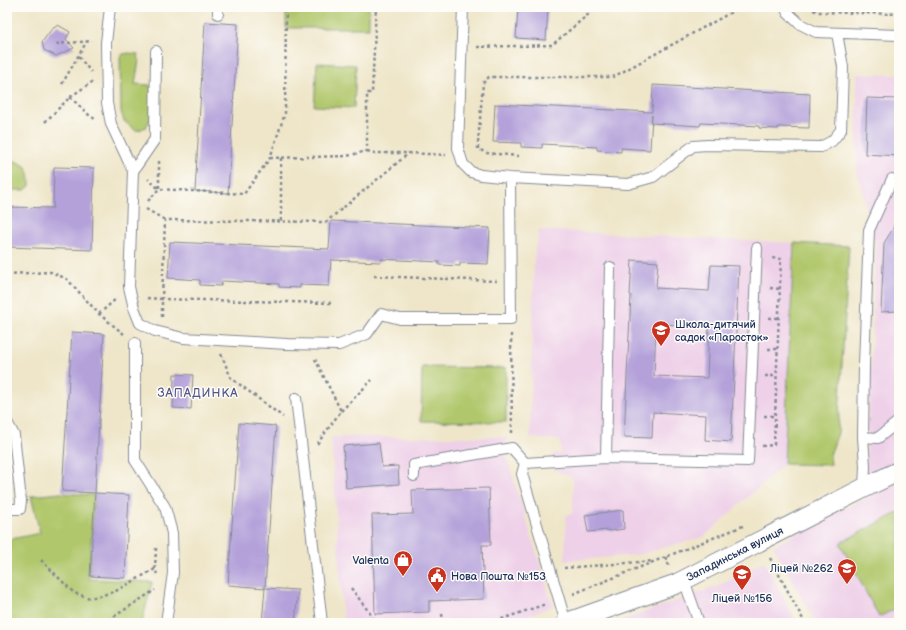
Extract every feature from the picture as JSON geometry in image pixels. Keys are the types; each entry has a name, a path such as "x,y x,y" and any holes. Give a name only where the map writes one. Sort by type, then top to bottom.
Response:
{"street":[{"name":"Западинська вулиця","path":"566,623 676,584 899,471"}],"lane":[{"path":"110,7 106,43 107,103 111,124 133,171 129,287 134,308 140,323 155,331 183,338 339,345 367,334 381,314 400,319 511,319 510,178"},
{"path":"463,7 458,148 463,164 471,172 510,178 628,184 653,177 693,146 707,144 821,147 832,141 841,130 843,67 837,33"},
{"path":"785,7 788,14 800,24 816,32 899,35"},
{"path":"133,171 155,139 156,51"},
{"path":"864,488 864,365 869,230 892,179"},
{"path":"525,463 606,458 748,461 757,248"},
{"path":"606,458 610,267"},
{"path":"134,343 135,460 164,507 172,533 173,573 166,623"},
{"path":"296,398 322,623"},
{"path":"863,437 878,438 899,421"},
{"path":"7,422 14,435 21,500 20,509 7,509"},
{"path":"414,476 414,465 512,448 525,463"},
{"path":"525,463 522,474 566,623"},
{"path":"684,580 699,623"}],"path":[{"path":"155,139 159,151 159,189 244,194 270,158 285,113 286,7"},
{"path":"367,151 367,93 372,93 376,7"},
{"path":"462,47 552,45 597,7"},
{"path":"519,156 487,153 478,149 483,83 489,77 613,77 741,7"},
{"path":"808,7 817,12 899,14"},
{"path":"56,44 99,40 106,43"},
{"path":"62,84 88,41"},
{"path":"79,57 92,74"},
{"path":"45,122 70,97 97,79"},
{"path":"70,97 90,116 99,122"},
{"path":"270,158 346,156 367,151 375,153 460,155"},
{"path":"142,206 165,220 326,222 409,153"},
{"path":"281,158 281,221"},
{"path":"162,333 165,220"},
{"path":"774,445 781,259"},
{"path":"7,274 51,272 67,279 99,314 134,343"},
{"path":"374,276 502,281"},
{"path":"99,314 129,287"},
{"path":"132,298 331,303"},
{"path":"511,319 512,417"},
{"path":"214,340 231,378 300,429"},
{"path":"308,344 341,411"},
{"path":"304,462 341,411 372,380"},
{"path":"490,623 558,600 746,525"},
{"path":"760,541 805,623"},
{"path":"41,560 74,593 90,598 114,592 155,569"},
{"path":"550,570 656,560"},
{"path":"104,623 163,585 173,573"},
{"path":"351,588 372,616 372,623"},
{"path":"442,614 443,623"}],"shaded area":[{"path":"857,74 899,75 899,461 870,477 866,471 876,246 857,170"},
{"name":"Школа-дитячий садок «Паросток»","path":"539,230 794,243 784,464 704,537 637,555 565,561 566,516 573,513 573,478 554,470 553,454 561,453 560,440 530,438 534,257"},
{"path":"331,437 507,437 506,455 553,606 507,623 343,623"},
{"name":"Ліцей №262","path":"899,481 899,623 816,623 773,546"},
{"name":"Ліцей №156","path":"764,561 797,623 614,623 718,586"}],"green space":[{"path":"286,7 369,7 369,28 286,28"},
{"path":"123,54 138,54 139,60 135,84 150,85 151,88 151,118 146,127 139,130 135,130 124,121 121,112 120,57"},
{"path":"317,63 356,65 354,108 314,106"},
{"path":"7,158 26,167 30,176 30,186 25,190 7,190"},
{"path":"794,243 849,246 838,433 830,455 831,465 784,464"},
{"path":"422,367 506,368 506,422 421,421"},
{"path":"60,493 94,495 89,579 152,582 142,623 7,623 7,540 40,533 31,496"},
{"path":"899,512 899,607 879,617 840,543"}],"building":[{"path":"518,7 548,7 546,40 516,38"},
{"path":"205,22 238,24 228,193 195,191"},
{"path":"58,25 70,32 66,39 74,48 56,56 44,50 42,42 51,30"},
{"path":"653,85 810,94 809,128 778,127 778,129 759,128 759,126 701,123 700,126 652,123 650,150 621,148 621,152 597,150 597,147 542,144 542,148 521,147 521,143 493,142 495,104 652,112"},
{"path":"867,98 899,99 899,156 865,154"},
{"path":"54,167 94,168 92,250 7,247 7,207 53,208"},
{"path":"899,219 899,311 881,312 884,243"},
{"path":"331,221 490,228 488,264 460,263 460,266 439,265 439,262 381,259 381,262 331,260 329,286 300,285 300,288 279,287 279,284 222,281 221,286 200,285 200,280 168,278 170,242 329,249"},
{"path":"632,260 658,262 656,288 709,291 711,265 739,266 731,442 705,440 706,415 653,412 652,438 624,437","holes":["656,324 709,326 707,378 654,376"]},
{"path":"72,332 104,334 95,493 62,491"},
{"path":"174,374 193,375 191,409 173,408"},
{"path":"239,423 276,426 265,588 228,585"},
{"path":"379,443 382,467 398,466 399,484 346,488 343,446"},
{"path":"489,488 491,545 482,545 484,599 429,601 429,612 375,614 372,515 413,514 412,490"},
{"path":"95,493 129,495 125,578 90,576"},
{"path":"623,510 624,529 588,532 585,515"},
{"path":"265,588 298,590 295,623 262,623"}],"place":[{"name":"Школа-дитячий садок «Паросток»","path":"661,347"},
{"name":"Valenta","path":"403,577"},
{"name":"Ліцей №262","path":"847,585"},
{"name":"Ліцей №156","path":"742,591"},
{"name":"Нова Пошта №153","path":"437,593"}],"district":[{"name":"ЗАПАДИНКА","path":"198,393"}]}
